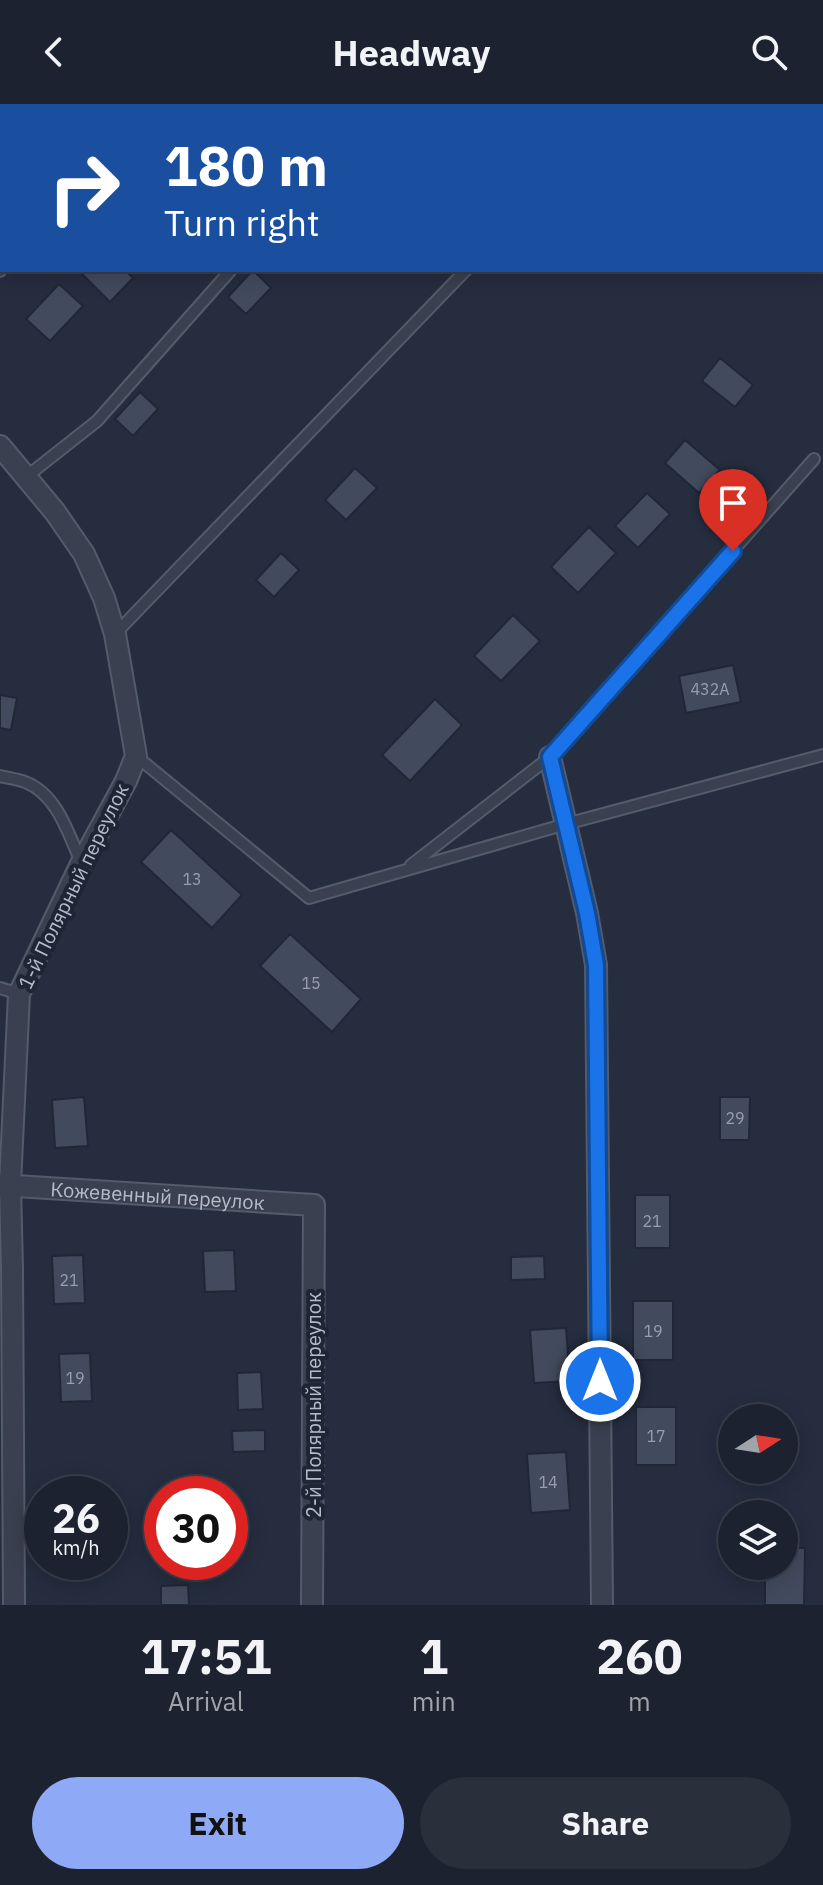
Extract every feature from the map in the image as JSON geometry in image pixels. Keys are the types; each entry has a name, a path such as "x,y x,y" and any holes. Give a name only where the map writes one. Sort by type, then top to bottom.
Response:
{"street":[{"path":"0,446 55,512 84,554 104,598 115,634 136,756"},
{"name":"1-й Полярный переулок","path":"14,1605 12,1269 5,1185 9,991 126,781 136,756"},
{"path":"550,757 587,913 596,965 602,1605"},
{"name":"Кожевенный переулок","path":"5,1185 314,1205"},
{"name":"2-й Полярный переулок","path":"312,1605 314,1205"}],"lane":[{"path":"26,477 97,421 229,272"},
{"path":"115,634 464,272"},
{"path":"405,870 550,757 814,459"},
{"path":"136,756 309,898 566,824 823,755"},
{"path":"0,776 25,782 45,794 60,815 81,864"}],"building":[{"path":"80,272 127,272 133,278 110,302"},
{"path":"251,272 255,272 271,288 246,314 228,297"},
{"path":"59,284 83,306 50,341 26,319"},
{"path":"720,358 753,385 735,407 702,381"},
{"path":"140,392 158,409 133,436 115,419"},
{"path":"685,440 720,470 699,493 665,463"},
{"path":"355,468 377,488 346,520 325,500"},
{"path":"647,493 670,514 638,548 615,526"},
{"path":"589,527 616,553 578,593 551,567"},
{"path":"281,553 299,570 274,597 256,580"},
{"path":"513,615 540,641 501,681 474,656"},
{"path":"733,665 741,702 686,713 679,676"},
{"path":"0,695 17,698 11,730 0,728"},
{"path":"435,699 462,725 410,781 382,755"},
{"path":"171,830 242,895 212,928 141,862"},
{"path":"290,934 361,999 332,1032 260,966"},
{"path":"84,1097 88,1146 55,1148 52,1100"},
{"path":"720,1097 750,1097 749,1140 720,1140"},
{"path":"635,1195 670,1195 670,1248 635,1248"},
{"path":"234,1250 236,1291 205,1292 203,1251"},
{"path":"83,1255 85,1303 54,1304 52,1256"},
{"path":"544,1256 545,1279 511,1280 511,1257"},
{"path":"633,1301 673,1301 673,1360 633,1360"},
{"path":"566,1328 570,1381 534,1383 530,1330"},
{"path":"90,1353 92,1401 61,1402 59,1354"},
{"path":"261,1372 263,1409 238,1410 237,1373"},
{"path":"636,1407 676,1407 676,1465 636,1465"},
{"path":"265,1430 265,1451 233,1452 232,1431"},
{"path":"566,1452 570,1510 531,1513 527,1454"},
{"path":"798,1548 805,1548 804,1605 765,1605 765,1580 798,1580"},
{"path":"188,1585 189,1605 161,1605 161,1586"}],"route":[{"path":"600,1381 596,965 587,913 550,757 733,551"}]}
